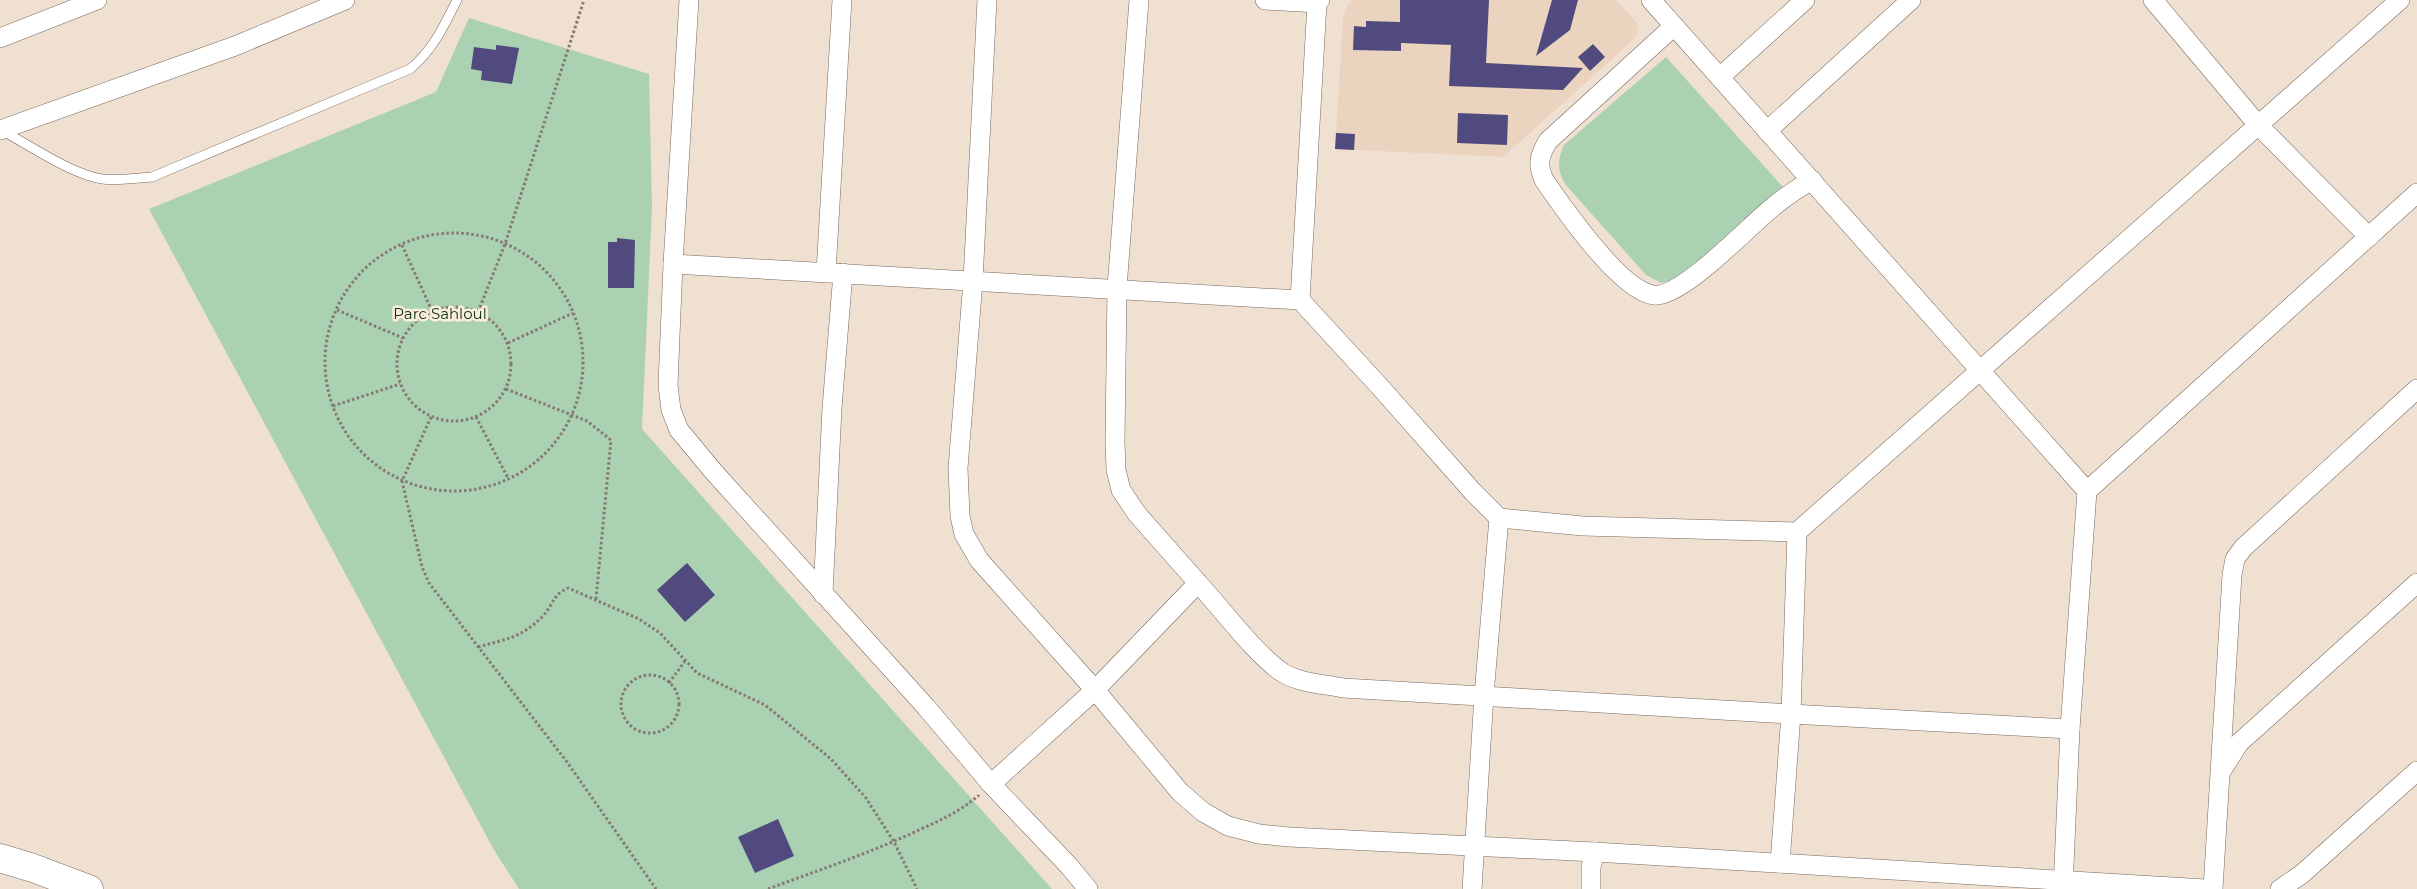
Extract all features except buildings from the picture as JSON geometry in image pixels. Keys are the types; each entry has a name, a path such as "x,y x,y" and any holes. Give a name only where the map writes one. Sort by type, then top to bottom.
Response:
{"highway":[{"path":"0,858 89,889"}],"street":[{"path":"0,38 97,0"},
{"path":"0,130 235,46 345,0"},
{"path":"689,0 673,264 668,385 671,410 678,430 823,594 926,706 991,784 1069,866 1088,889"},
{"path":"823,594 832,408 842,0"},
{"path":"987,0 973,281 958,468 959,509 964,534 979,560 1095,690 1180,792 1203,812 1228,826 1259,834 1289,837 1780,863 2063,885 2204,889"},
{"path":"1139,0 1117,288 1115,441 1120,490 1137,514 1265,658 1285,674 1308,682 1343,688 2070,729"},
{"path":"1265,0 1318,1 1300,300"},
{"path":"1651,0 2087,491"},
{"path":"1720,77 1806,0"},
{"path":"1767,131 1911,0"},
{"path":"2153,0 2258,125 2369,237"},
{"path":"673,264 1300,300 1473,492 1499,518 1583,526 1797,532 2400,0"},
{"path":"1674,26 1548,141 1539,160 1539,168 1544,180 1618,274 1639,290 1654,295 1672,292 1698,273 1773,206 1812,180"},
{"path":"2063,885 2070,729 2087,491 2417,193"},
{"path":"2214,889 2232,575 2235,559 2243,548 2417,389"},
{"path":"1472,889 1484,696 1499,518"},
{"path":"1780,863 1791,714 1797,532"},
{"path":"991,784 1095,690 1198,583"},
{"path":"2220,775 2230,755 2239,743 2417,583"},
{"path":"2280,889 2302,874 2417,770"},
{"path":"1591,889 1591,867 1594,852"}],"lane":[{"path":"0,130 81,173 101,179 123,180 152,177 410,69 425,57 436,42 457,0"}],"path":[{"path":"478,312 505,244 584,0"},
{"path":"459,233 483,237 505,244 553,276 582,334 585,357 584,382 574,415 552,446 520,473 483,488 442,491 402,481 365,456 338,421 325,378 327,333 336,310 344,292 374,259 414,239 459,233"},
{"path":"402,245 432,311"},
{"path":"447,307 462,307 478,312 490,319 501,330 508,343 512,358 511,374 506,389 489,410 476,417 462,421 446,421 431,417 418,409 408,398 400,384 397,369 398,353 403,338 420,318 432,311 447,307"},
{"path":"336,310 403,338"},
{"path":"508,343 573,313"},
{"path":"333,406 400,384"},
{"path":"506,389 587,421 611,440 596,599"},
{"path":"431,417 402,481 422,567 429,583 567,762 656,889"},
{"path":"476,417 508,478"},
{"path":"478,647 524,633 544,615 557,593 568,588 639,619 660,633 697,673 765,705 831,758 866,798 894,842 917,889"},
{"path":"670,683 685,661"},
{"path":"651,675 661,677 670,683 679,700 679,710 675,719 660,732 650,733 632,728 622,713 621,704 627,687 634,680 651,675"},
{"path":"768,889 894,842 952,815 968,805 991,784"}],"shaded area":[{"path":"1352,0 1616,0 1638,24 1637,34 1631,42 1503,157 1335,149 1343,19 1346,8"}],"green space":[{"name":"Parc Sahloul","path":"469,18 649,74 652,208 642,429 1052,889 519,889 494,850 149,209 436,92"},
{"path":"1666,57 1783,187 1678,279 1661,283 1646,275 1566,185 1559,165 1564,145"}]}
